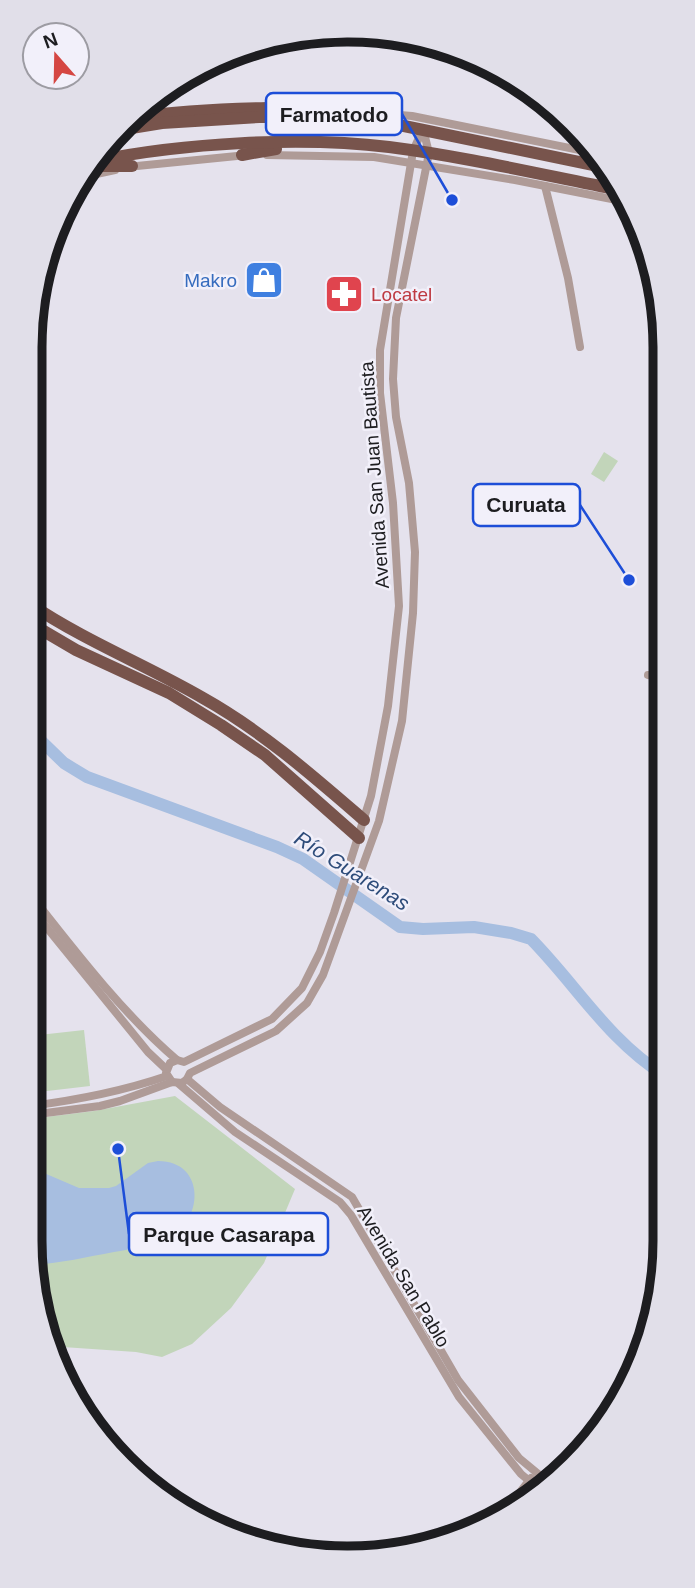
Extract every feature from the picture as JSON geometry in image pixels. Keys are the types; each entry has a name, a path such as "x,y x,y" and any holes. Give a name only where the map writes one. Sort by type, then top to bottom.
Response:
{"highway":[{"path":"148,116 251,108 324,108 592,165"},
{"path":"135,127 162,123 259,117 324,117 404,125"},
{"path":"107,159 234,144 309,143 387,147 412,157 429,153 608,188"},
{"path":"242,155 309,143"},
{"path":"102,166 132,166"},
{"path":"42,612 68,628 204,698 296,762 363,820"},
{"path":"42,630 76,650 169,694 221,725 265,755 359,838"}],"street":[{"path":"348,111 412,116 580,150"},
{"path":"423,130 429,153"},
{"name":"Avenida San Juan Bautista","path":"171,1078 170,1063 181,1061 272,1019 302,988 320,952 359,838 380,755 400,606 393,503 380,393 380,350 412,157 423,130"},
{"name":"Avenida San Juan Bautista","path":"42,1104 123,1091 189,1076 276,1031 296,1014 316,990 345,920 374,835 402,721 413,613 415,552 409,483 393,379 396,318 429,153"},
{"path":"96,174 132,166 242,155 412,157 425,166 614,200"},
{"path":"545,186 568,278 580,347"},
{"path":"648,675 653,677"},
{"path":"359,838 374,835 363,820"},
{"path":"42,908 117,998 162,1047 181,1061 189,1076"},
{"name":"Avenida San Pablo","path":"42,922 171,1078 235,1132 340,1202 351,1215 507,1458 532,1483"},
{"name":"Avenida San Pablo","path":"189,1076 231,1115 352,1197 415,1317"},
{"name":"Avenida San Juan Bautista","path":"42,1113 120,1101 171,1078"},
{"path":"351,1215 359,1207"},
{"name":"Avenida San Pablo","path":"470,1403 519,1458 541,1476"},
{"path":"518,1494 535,1472"}],"green space":[{"path":"604,452 618,461 604,482 591,474"},
{"path":"84,1030 90,1086 42,1092 42,1035"},
{"path":"175,1096 295,1189 264,1263 231,1308 192,1344 162,1357 136,1352 61,1347 52,1320 42,1240 42,1118"}],"water":[{"path":"158,1161 174,1164 185,1171 192,1182 195,1194 193,1208 179,1232 166,1240 147,1246 43,1264 42,1172 79,1188 109,1188 148,1163"}],"waterway":[{"name":"Río Guarenas","path":"42,742 64,763 87,777 303,859 400,927 474,927 531,939 626,1046 653,1067"}],"place":[{"name":"Farmatodo","path":"452,200"},
{"name":"Makro","path":"264,280"},
{"name":"Locatel","path":"344,294"},
{"name":"Curuata","path":"629,580"},
{"name":"Parque Casarapa","path":"118,1149"}]}
